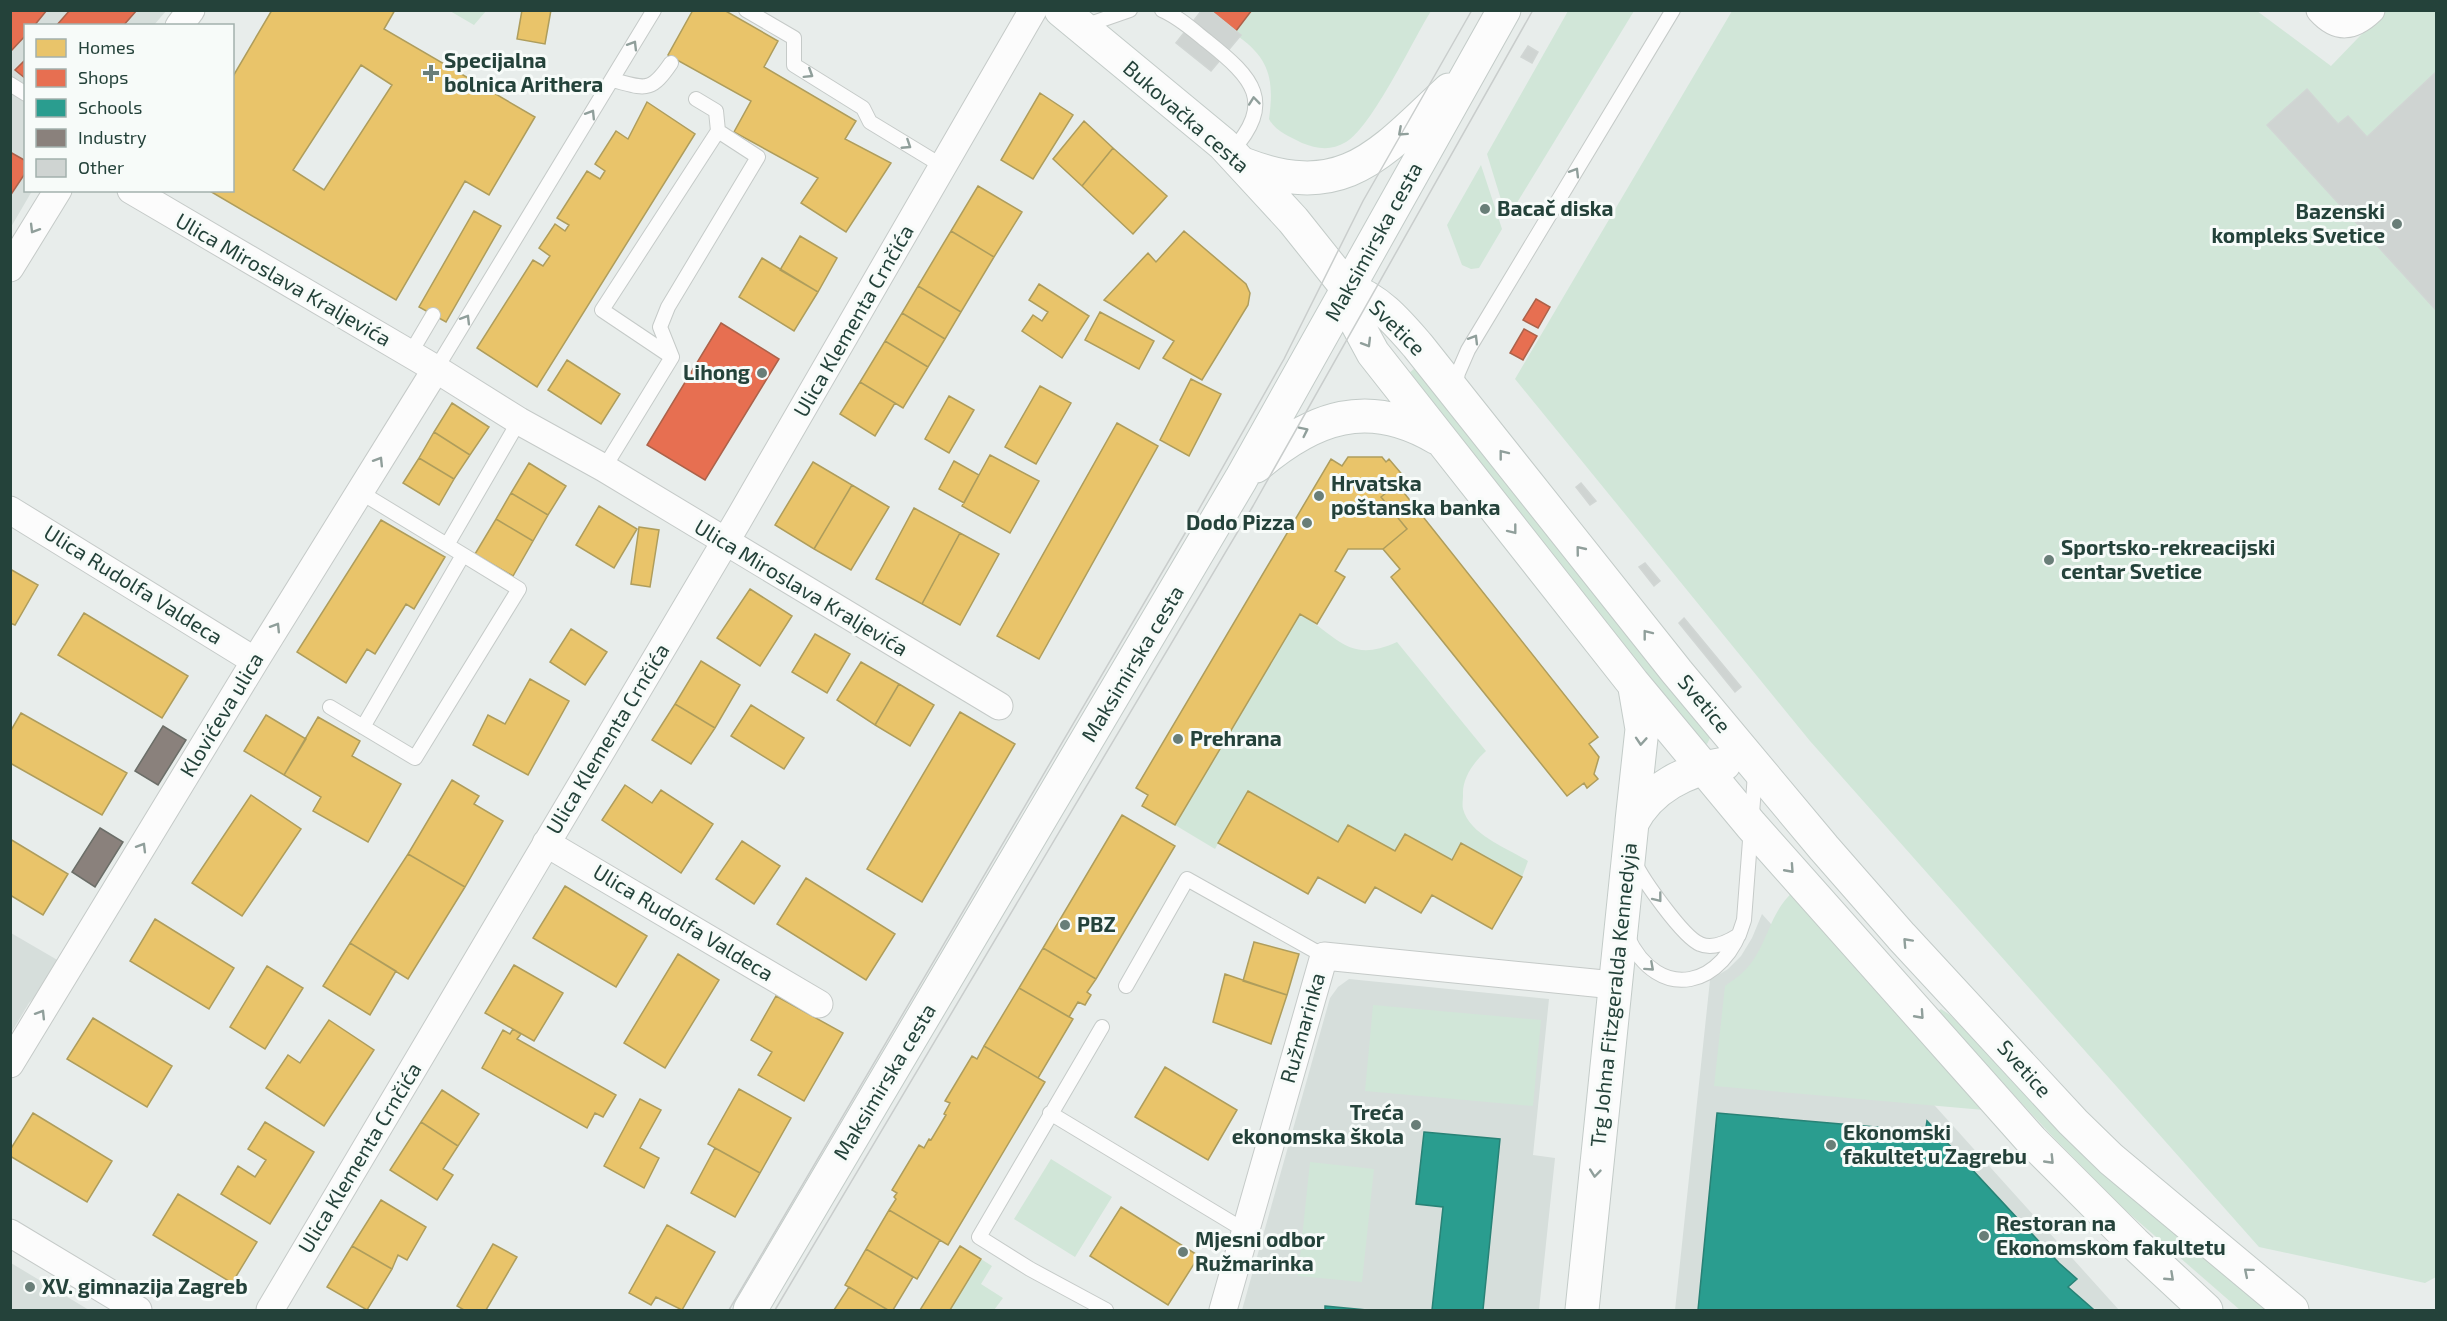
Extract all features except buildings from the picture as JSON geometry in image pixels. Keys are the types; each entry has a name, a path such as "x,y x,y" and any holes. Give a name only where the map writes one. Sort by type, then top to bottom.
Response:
{"main road":[{"name":"Maksimirska cesta","path":"750,1311 1241,479 1504,10"},
{"name":"Bukovačka cesta","path":"1071,19 1191,116 1237,158 1293,220 1348,289"},
{"path":"1237,158 1274,174 1296,178 1317,179 1354,169 1388,145 1455,84 1475,62"},
{"name":"Svetice","path":"1348,289 1371,299 1418,346 1677,672 1901,936 2073,1122 2131,1177 2292,1311"},
{"name":"Svetice","path":"1348,289 1352,314 1364,340 1633,683 1703,768 2031,1140 2206,1311"},
{"path":"1241,479 1292,438 1320,424 1353,416 1396,419 1423,429 1444,442"},
{"path":"1630,835 1638,787 1642,729 1633,683"},
{"name":"Trg Johna Fitzgeralda Kennedyja","path":"1582,1311 1630,835 1639,809 1658,790 1682,776 1723,764 1755,766"}],"street":[{"name":"Ulica Klementa Crnčića","path":"270,1311 724,542 1034,10"},
{"path":"2320,10 2342,26 2353,25 2371,10"},
{"path":"10,268 57,192"},
{"name":"Ulica Miroslava Kraljevića","path":"134,192 436,369 519,421 604,468 999,706"},
{"name":"Klovićeva ulica","path":"10,1064 436,369"},
{"name":"Ulica Rudolfa Valdeca","path":"10,510 255,661"},
{"name":"Ulica Rudolfa Valdeca","path":"546,843 819,1004"},
{"name":"Ružmarinka","path":"1223,1311 1244,1230 1324,956 1614,985"},
{"path":"10,1233 138,1311"}],"lane":[{"path":"436,369 654,10"},
{"path":"746,10 794,38 794,65 863,108 870,122 944,167"},
{"path":"1071,19 1130,10"},
{"path":"1162,10 1210,44 1244,75 1250,86 1255,98 1252,122 1237,158"},
{"path":"1455,393 1462,360 1673,10"},
{"path":"612,80 644,87 658,83 671,63"},
{"path":"10,84 24,93"},
{"path":"672,357 602,310 718,131 716,111 696,99"},
{"path":"672,357 660,327 668,307 758,157 718,131"},
{"path":"410,354 433,315"},
{"path":"604,468 672,357"},
{"path":"447,545 519,421"},
{"path":"330,707 415,758 519,589 360,492"},
{"path":"363,727 463,555"},
{"path":"1621,917 1633,948 1645,964 1668,979 1694,979 1726,958 1740,935 1746,906 1755,766"},
{"path":"1630,835 1636,865 1654,894 1691,938 1708,946 1729,942 1740,935"},
{"path":"1126,986 1186,879 1324,956"},
{"path":"1102,1027 979,1237 1030,1269 1106,1311"},
{"path":"1050,1113 1244,1230"}],"shaded area":[{"path":"11,11 166,11 155,24 24,24 24,192 31,192 11,227"},
{"name":"Ekonomski fakultet u Zagrebu","path":"1762,914 2119,1310 1675,1310 1710,980 1728,969 1741,956"},
{"path":"11,933 66,965 29,1003 11,1033"},
{"name":"Treća ekonomska škola","path":"1349,979 1549,999 1533,1155 1555,1158 1539,1310 1242,1310 1330,998 1338,987"},
{"name":"XV. gimnazija Zagreb","path":"11,1263 89,1310 11,1310"}],"green space":[{"path":"450,11 486,11 474,25"},
{"path":"1252,11 1431,11 1392,82 1368,119 1346,142 1335,147 1319,148 1288,136 1275,127 1269,119 1271,94 1268,73 1258,54 1239,37 1241,35 1236,31"},
{"path":"1568,11 1634,11 1507,219 1487,154"},
{"name":"Sportsko-rekreacijski centar Svetice","path":"1732,11 2257,11 2331,66 2384,11 2436,11 2436,1277 2425,1283 2259,1247 1810,741 1515,379"},
{"path":"1481,165 1502,229 1479,268 1471,269 1462,265 1447,225"},
{"path":"1415,368 1710,738 1707,744 1703,743 1408,374"},
{"path":"1300,614 1335,639 1355,649 1381,648 1397,642 1486,751 1473,765 1464,782 1463,809 1473,826 1481,833 1528,861 1522,877 1462,843 1452,860 1405,834 1395,851 1348,825 1338,842 1248,791 1215,849 1175,825"},
{"path":"1794,891 1995,1111 1714,1086 1725,986 1742,973 1754,959 1779,909"},
{"path":"1373,1005 1541,1020 1533,1106 1365,1091"},
{"path":"1941,1009 1950,1015 2006,1072 2265,1310 2240,1310 2124,1209 2053,1137 1937,1012"},
{"path":"1051,1159 1112,1197 1075,1257 1014,1219"},
{"path":"1310,1162 1374,1169 1362,1282 1298,1276"},
{"path":"981,1259 992,1266 981,1284 1003,1298 994,1310 950,1310"}],"tram line":[{"path":"729,1310 1194,518 1284,359 1363,201 1472,10"},
{"path":"775,1310 1253,506 1533,10"}],"place":[{"name":"Specijalna bolnica Arithera","path":"431,73"},
{"name":"Bacač diska","path":"1485,209"},
{"name":"Bazenski kompleks Svetice","path":"2397,224"},
{"name":"Lihong","path":"762,373"},
{"name":"Hrvatska poštanska banka","path":"1319,496"},
{"name":"Dodo Pizza","path":"1307,523"},
{"name":"Sportsko-rekreacijski centar Svetice","path":"2049,560"},
{"name":"Prehrana","path":"1178,739"},
{"name":"PBZ","path":"1065,925"},
{"name":"Treća ekonomska škola","path":"1416,1125"},
{"name":"Ekonomski fakultet u Zagrebu","path":"1831,1145"},
{"name":"Restoran na Ekonomskom fakultetu","path":"1984,1236"},
{"name":"Mjesni odbor Ružmarinka","path":"1183,1252"},
{"name":"XV. gimnazija Zagreb","path":"30,1287"}]}
